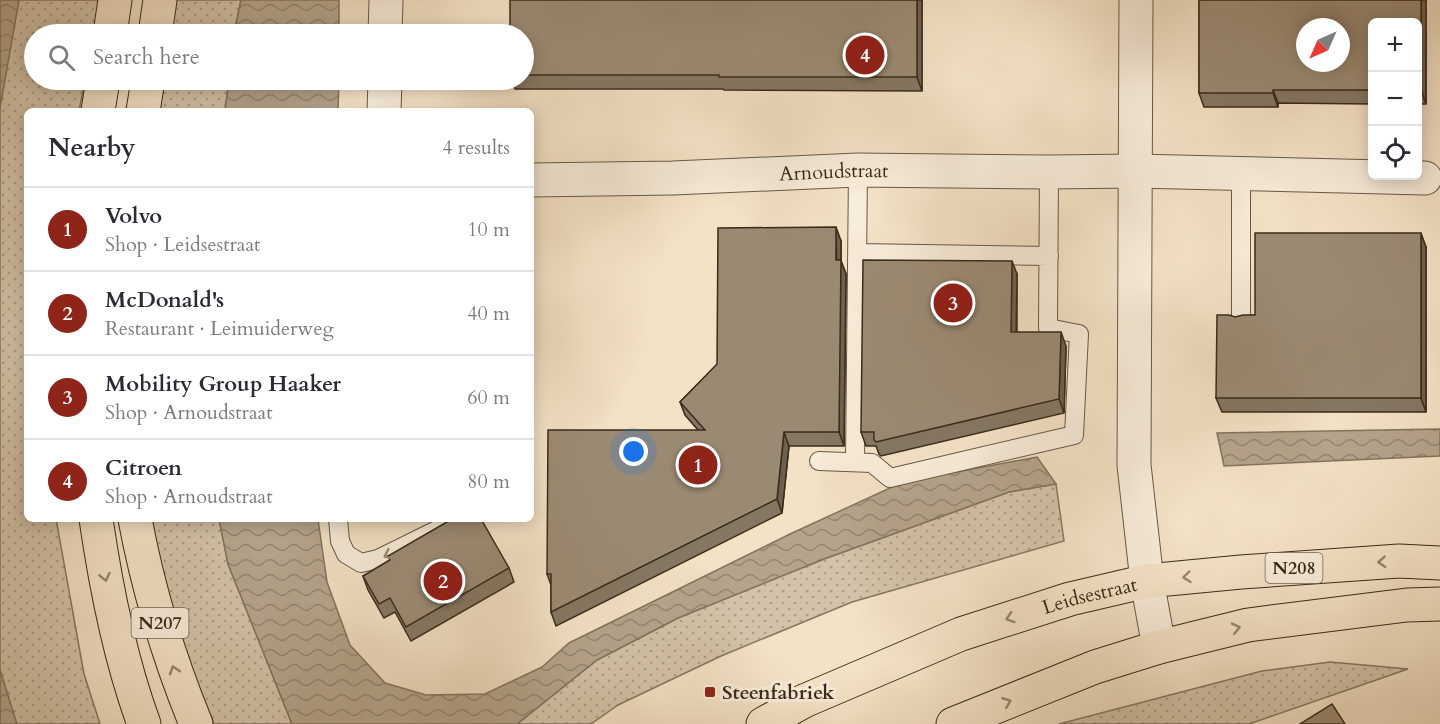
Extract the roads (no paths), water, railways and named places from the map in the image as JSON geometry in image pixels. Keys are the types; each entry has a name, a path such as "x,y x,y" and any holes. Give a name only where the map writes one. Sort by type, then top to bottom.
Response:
{"main road":[{"path":"111,24 115,0"},
{"path":"156,24 160,0"},
{"path":"98,108 101,90"},
{"path":"143,108 146,90"},
{"name":"N207","path":"96,522 104,569 132,691 144,724"},
{"name":"N207","path":"136,522 143,565 172,663 196,724"},
{"name":"Leidsestraat","path":"763,724 804,701 961,634 1070,599 1147,581 1399,561 1440,563"},
{"path":"953,724 1095,667 1159,646 1248,625 1407,605 1440,604"}],"street":[{"path":"385,24 386,0"},
{"path":"1136,0 1134,465 1147,581 1159,646"},
{"path":"384,108 385,90"},
{"name":"Arnoudstraat","path":"534,180 673,178 858,170 1136,171 1425,178"}],"lane":[{"path":"855,462 858,170"},
{"path":"819,461 872,463 890,478 1074,435 1079,334 1048,328 1050,172"},
{"path":"1241,173 1241,320"},
{"path":"858,253 1049,255"},
{"path":"338,522 340,541 346,554 361,563 378,559 453,522"}],"water":[{"path":"0,0 19,0 0,108"},
{"path":"241,0 339,0 339,24 236,24"},
{"path":"228,90 339,90 338,108 225,108"},
{"path":"1440,429 1440,456 1224,466 1217,433"},
{"path":"1037,457 1056,484 1009,492 824,559 678,618 597,660 517,724 292,724 228,564 220,522 318,522 327,582 350,645 385,683 426,695 485,694 542,667 569,643 790,534 903,482"},
{"path":"0,670 17,724 0,724"}],"place":[{"name":"Citroen","path":"865,55"},
{"name":"Mobility Group Haaker","path":"953,303"},
{"name":"Volvo","path":"698,465"},
{"name":"McDonald's","path":"443,581"},
{"name":"Steenfabriek","path":"710,692"}]}
